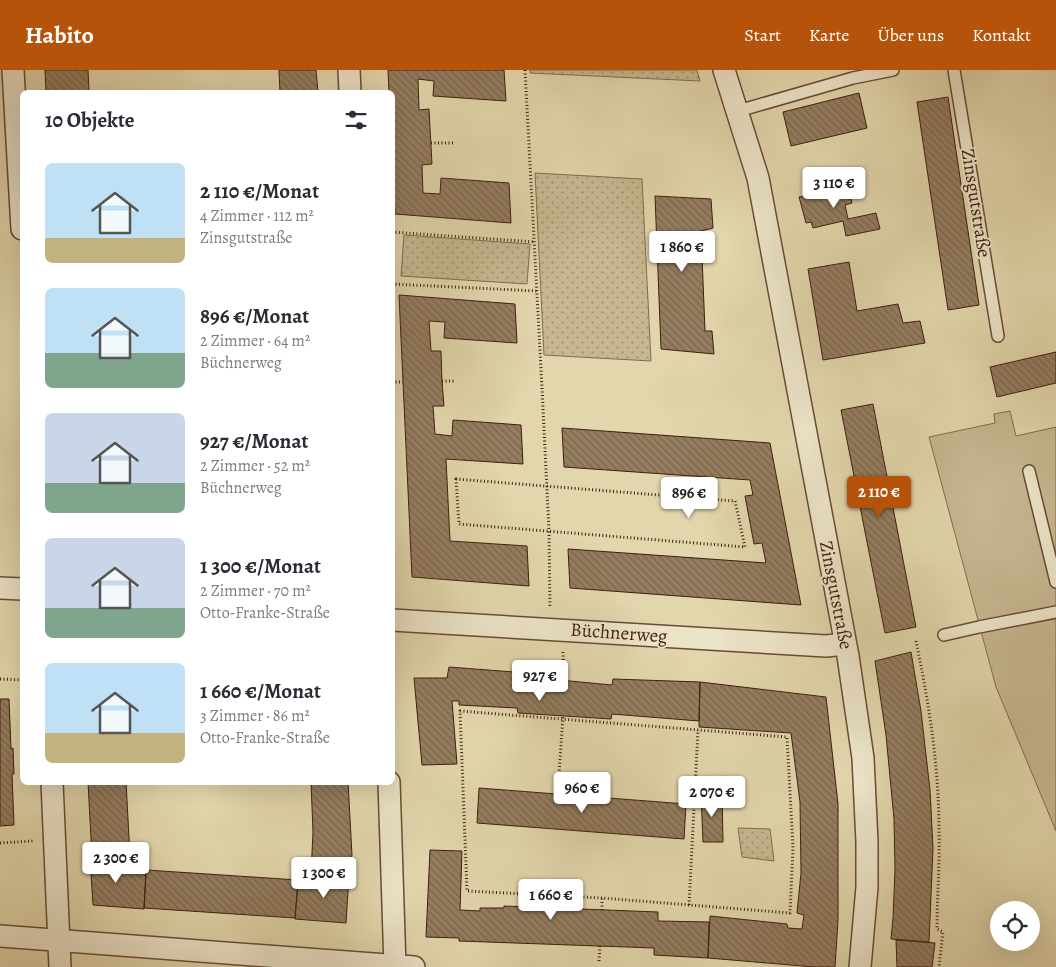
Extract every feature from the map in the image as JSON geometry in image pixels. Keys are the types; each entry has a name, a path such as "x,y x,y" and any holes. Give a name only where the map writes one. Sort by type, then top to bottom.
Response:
{"street":[{"path":"13,70 20,194"},
{"path":"349,70 350,90"},
{"name":"Zinsgutstraße","path":"724,70 758,178 845,644 863,758 867,887 860,967"},
{"path":"0,588 20,590"},
{"name":"Büchnerweg","path":"395,620 826,646 845,644"},
{"path":"52,785 60,967"},
{"path":"0,936 401,967 389,785"}],"lane":[{"path":"738,111 852,74 893,70"},
{"name":"Zinsgutstraße","path":"954,70 998,336"},
{"path":"1029,471 1056,582"},
{"path":"944,635 1056,612"}],"path":[{"path":"525,70 538,291 549,531 550,608"},
{"path":"431,143 453,143"},
{"path":"395,232 535,242"},
{"path":"395,284 538,291"},
{"path":"442,381 456,382"},
{"path":"395,382 403,382"},
{"path":"456,479 735,500 745,547 549,531 459,524 456,479"},
{"path":"916,641 932,732 936,776 939,830 936,929 943,932 939,967"},
{"path":"563,652 564,680"},
{"path":"0,679 20,680"},
{"path":"460,711 563,718 788,737 793,848 790,913 602,898 468,891 460,711"},
{"path":"559,774 563,718"},
{"path":"690,905 698,730"},
{"path":"0,842 33,841"},
{"path":"602,898 602,910"},
{"path":"599,961 600,946"}],"shaded area":[{"path":"530,70 697,70 700,81 530,73"},
{"path":"535,173 642,179 651,361 544,355"},
{"path":"404,235 530,244 527,284 401,276"},
{"path":"1010,411 1016,436 1056,427 1056,831 996,687 929,437 995,423 994,414"},
{"path":"738,828 770,829 774,861 742,857"}],"building":[{"path":"45,70 88,70 89,90 46,90"},
{"path":"279,70 316,70 318,90 280,90"},
{"path":"388,70 504,70 506,101 433,96 434,81 418,79 419,110 429,109 432,164 422,165 423,193 440,194 441,178 509,183 511,223 395,214 395,90 389,90"},
{"path":"859,93 867,128 791,146 783,112"},
{"path":"948,97 979,305 948,310 917,102"},
{"path":"839,179 843,195 850,193 852,203 845,205 848,219 876,213 880,229 846,236 843,221 813,228 811,222 806,223 799,197 805,196 803,188"},
{"path":"655,196 711,199 713,228 701,231 705,331 712,331 714,354 661,349"},
{"path":"849,262 857,311 898,304 903,323 920,321 925,343 823,360 808,269"},
{"path":"399,295 515,304 517,343 444,338 445,322 429,321 431,351 441,351 444,406 433,406 435,434 452,436 453,420 521,425 523,464 446,459 450,541 527,546 529,586 412,577"},
{"path":"1056,352 1056,383 997,397 990,367"},
{"path":"873,404 916,627 885,633 841,410"},
{"path":"562,428 770,443 801,605 570,588 568,549 766,563 762,543 754,544 745,496 753,495 750,480 564,467"},
{"path":"911,652 921,711 930,790 933,848 929,942 891,939 895,870 894,819 886,735 875,661"},
{"path":"449,667 527,673 528,677 612,685 613,679 700,682 699,721 612,714 611,719 518,713 517,708 459,705 459,701 452,701 457,764 422,765 414,678 447,678"},
{"path":"700,682 826,697 838,804 838,920 835,967 708,958 710,916 787,924 788,928 802,929 804,915 797,913 801,873 800,802 791,733 699,727"},
{"path":"0,699 9,699 11,749 13,748 14,825 0,826"},
{"path":"88,785 126,785 130,856 92,858"},
{"path":"311,785 348,785 352,855 347,875 311,874 313,832"},
{"path":"479,788 686,804 684,839 477,823"},
{"path":"722,793 723,842 703,842 701,794"},
{"path":"430,850 462,851 460,910 480,911 480,908 504,908 504,906 658,912 658,921 709,922 708,958 654,955 654,948 459,941 459,938 426,937"},
{"path":"125,856 126,872 146,874 144,909 93,905 90,858"},
{"path":"146,870 298,880 295,918 144,908"},
{"path":"315,874 349,876 346,923 295,919 298,884 314,886"},
{"path":"896,940 935,943 932,967 897,967"}]}
